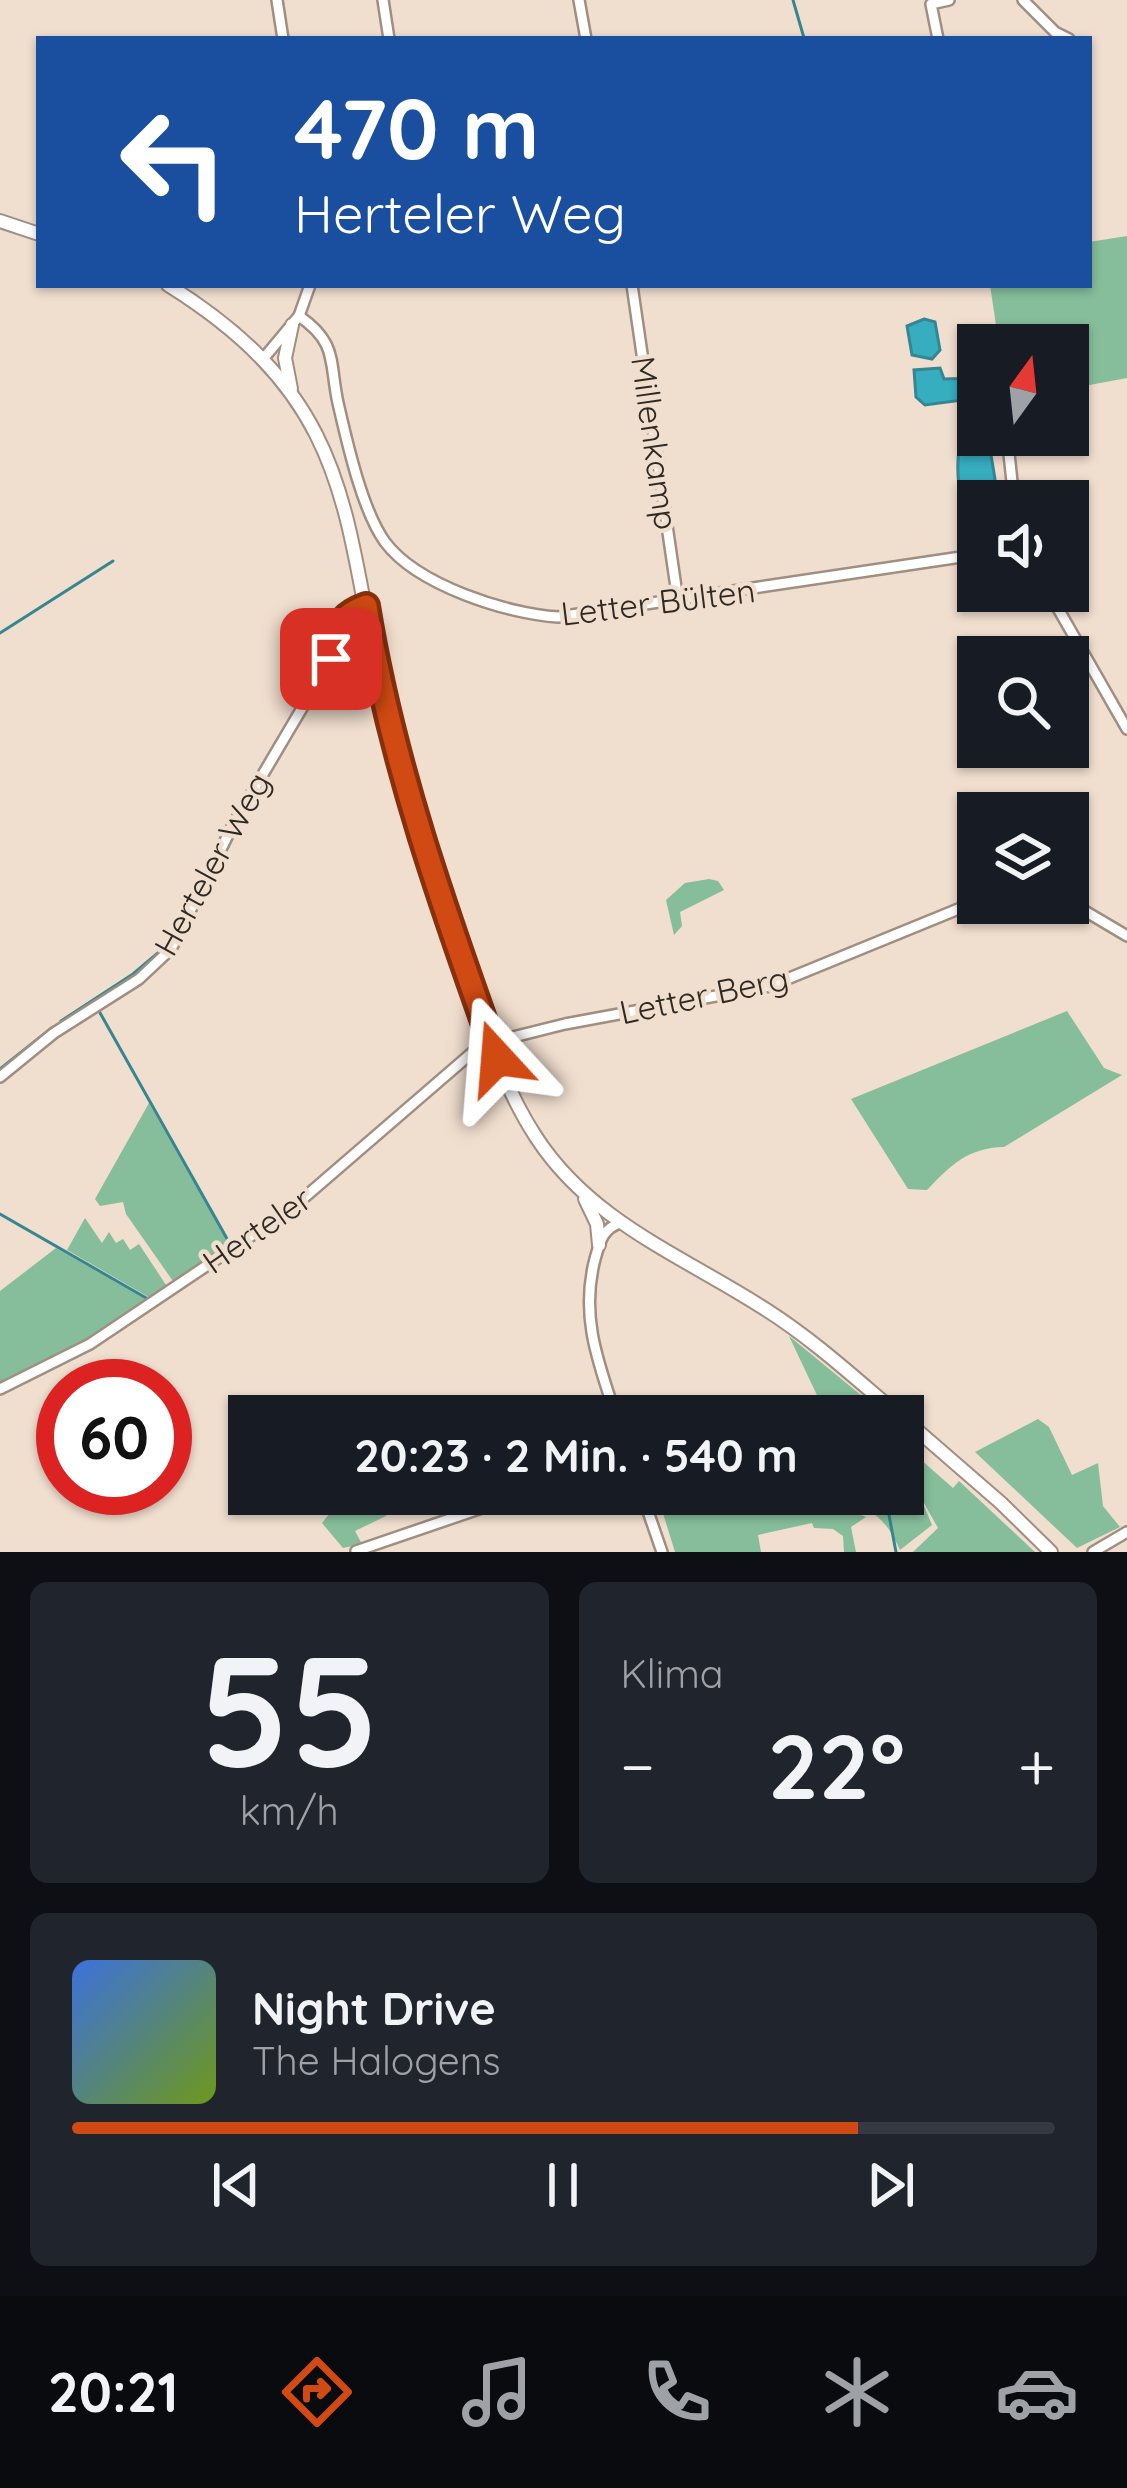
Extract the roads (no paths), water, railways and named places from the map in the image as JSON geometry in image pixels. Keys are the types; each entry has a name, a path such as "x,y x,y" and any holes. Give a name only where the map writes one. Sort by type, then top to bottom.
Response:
{"main road":[{"path":"0,221 36,233"},
{"path":"172,288 227,326 262,358 293,395 322,442 338,481 400,767 491,1041 525,1119 561,1173 620,1223 778,1317 875,1395"},
{"path":"293,395 286,358 296,321"},
{"path":"581,1192 597,1224 597,1251"},
{"path":"924,1436 1051,1552"}],"street":[{"path":"277,0 283,36"},
{"path":"383,0 389,36"},
{"path":"579,0 585,36"},
{"path":"937,36 930,2 949,0"},
{"path":"1023,0 1063,36"},
{"path":"262,358 296,321 309,288"},
{"name":"Millenkamp","path":"632,288 678,601"},
{"name":"Letter Bülten","path":"296,321 324,335 338,404 375,524 404,560 468,596 532,615 559,617 957,555"},
{"name":"Herteler Weg","path":"0,1077 54,1033 139,979 170,949 233,825 331,659 342,620 366,606"},
{"path":"1060,612 1127,729"},
{"name":"Letter Berg","path":"491,1041 770,986 957,910"},
{"path":"1089,913 1127,936"},
{"name":"Herteler","path":"0,1389 90,1344 291,1209 472,1051 491,1041"},
{"path":"610,1395 588,1322 588,1291 597,1251 620,1223"},
{"path":"356,1551 461,1515"},
{"path":"649,1515 662,1552"},
{"path":"1093,1552 1127,1532"}],"water":[{"path":"924,319 935,322 940,350 932,359 912,355 907,326"},
{"path":"940,368 944,379 957,379 957,401 925,405 916,397 914,370"},
{"path":"959,456 991,456 995,479 959,480"}],"waterway":[{"path":"793,0 803,36"},
{"path":"0,633 113,561"},
{"path":"61,1021 165,947"},
{"path":"99,1011 230,1244"},
{"path":"0,1069 53,1027"},
{"path":"0,1214 148,1299"},
{"path":"161,1302 209,1269"},
{"path":"889,1515 896,1552"}]}
